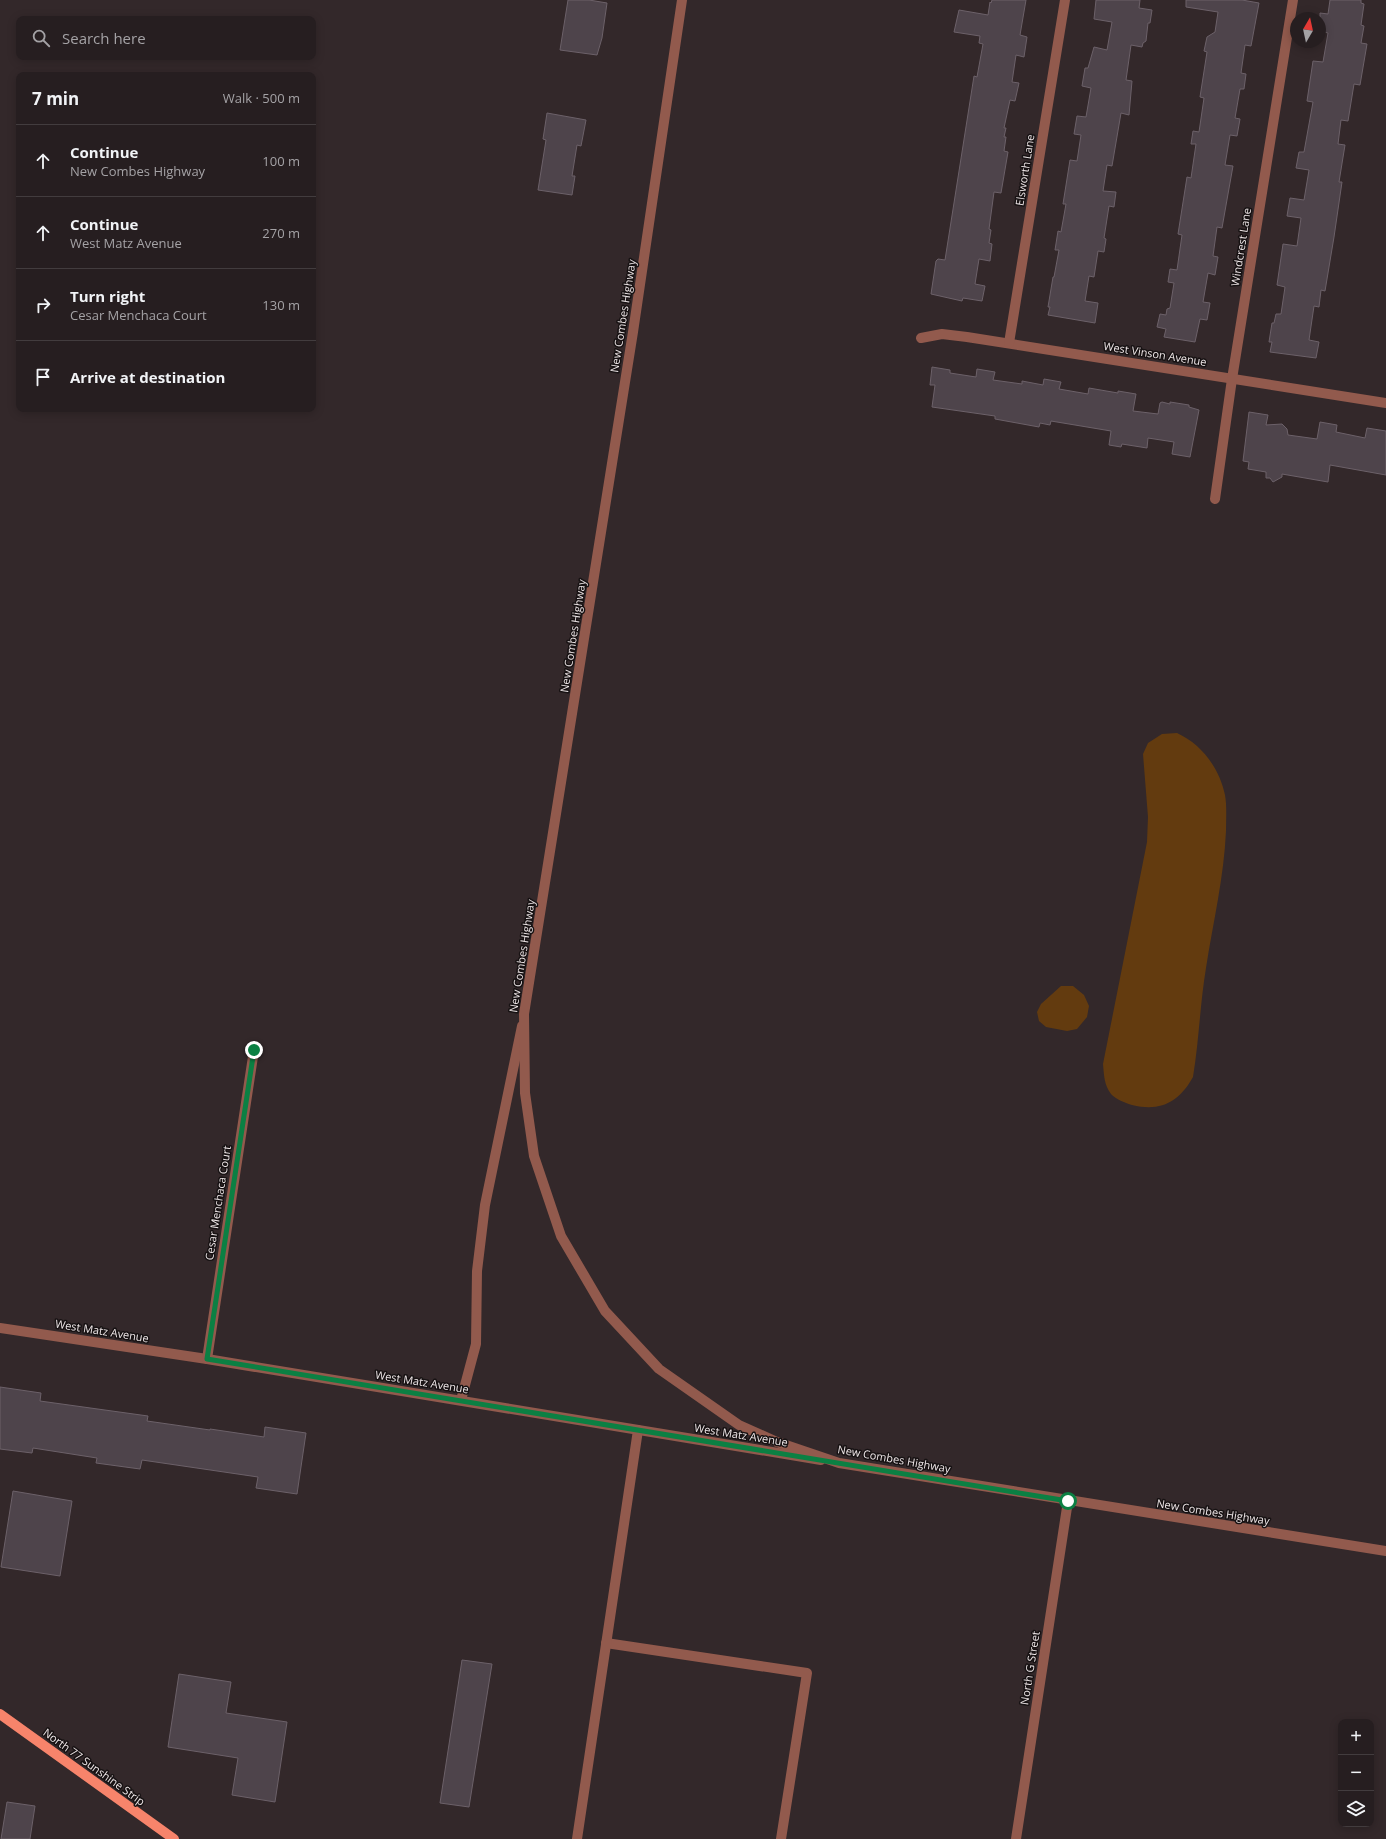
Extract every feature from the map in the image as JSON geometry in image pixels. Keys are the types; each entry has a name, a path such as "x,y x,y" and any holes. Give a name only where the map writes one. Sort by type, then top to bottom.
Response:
{"main road":[{"name":"North 77 Sunshine Strip","path":"0,1714 174,1839"}],"street":[{"name":"New Combes Highway","path":"682,0 633,332 524,1014 525,1093 534,1156 561,1236 605,1311 659,1369 739,1425 777,1442 839,1463 1386,1551"},
{"name":"Elsworth Lane","path":"1009,343 1065,0"},
{"name":"Windcrest Lane","path":"1215,499 1232,378 1293,0"},
{"name":"West Vinson Avenue","path":"921,338 942,334 1009,343 1386,403"},
{"path":"461,1400 476,1344 477,1271 485,1205 524,1014"},
{"name":"Cesar Menchaca Court","path":"207,1359 254,1050"},
{"name":"West Matz Avenue","path":"0,1328 207,1359 839,1463"},
{"path":"577,1839 638,1430"},
{"name":"North G Street","path":"1016,1839 1068,1501"},
{"path":"606,1643 807,1673 781,1839"}],"shaded area":[{"path":"1177,733 1194,743 1201,750 1214,766 1218,775 1226,799 1225,848 1221,883 1204,982 1193,1077 1188,1086 1175,1099 1160,1106 1142,1107 1124,1102 1115,1098 1111,1094 1104,1076 1103,1064 1147,842 1148,817 1143,754 1148,743 1162,734"},
{"path":"1061,986 1073,986 1084,995 1089,1006 1087,1017 1077,1029 1067,1031 1046,1027 1039,1021 1037,1012 1041,1004"}],"building":[{"path":"568,0 589,0 607,3 602,38 597,55 560,50"},
{"path":"992,0 1026,0 1020,35 1027,37 1024,57 1016,55 1012,82 1019,83 1015,101 1010,100 1004,128 1006,128 1004,137 1006,137 1004,151 1008,152 1001,193 994,192 989,229 991,230 989,243 992,244 990,261 979,259 975,284 985,286 982,301 963,298 962,301 931,294 936,261 938,259 945,260 974,76 977,77 983,44 979,43 980,36 954,32 959,10 988,15 990,2 991,3"},
{"path":"1096,0 1140,0 1139,8 1152,10 1150,23 1148,23 1146,41 1143,43 1142,47 1131,45 1126,80 1132,81 1129,115 1121,113 1112,166 1107,165 1103,191 1116,192 1114,207 1109,206 1104,238 1106,239 1104,252 1098,251 1094,277 1089,276 1085,301 1098,303 1095,323 1048,315 1050,307 1048,307 1059,250 1055,250 1058,231 1061,232 1066,204 1063,204 1070,160 1077,161 1081,135 1074,134 1077,116 1086,117 1091,88 1082,86 1085,68 1088,68 1094,47 1107,50 1112,22 1094,19"},
{"path":"1186,0 1242,0 1259,3 1251,46 1245,45 1241,73 1246,74 1244,89 1240,89 1235,118 1240,119 1237,136 1230,135 1225,165 1233,166 1222,228 1217,227 1213,256 1218,257 1215,275 1208,273 1203,302 1210,303 1207,320 1200,319 1195,342 1164,337 1166,329 1157,327 1160,314 1166,315 1167,309 1170,308 1174,283 1168,282 1170,269 1177,270 1182,235 1178,234 1187,177 1191,178 1196,144 1191,144 1193,131 1199,132 1204,98 1200,97 1207,52 1204,51 1207,37 1215,32 1218,12 1186,7"},
{"path":"1330,0 1361,0 1361,3 1364,4 1361,25 1364,26 1361,43 1367,44 1360,85 1354,84 1348,121 1341,120 1338,144 1345,145 1339,182 1342,182 1334,237 1325,291 1321,290 1319,307 1314,306 1309,340 1319,342 1316,358 1270,352 1272,342 1269,342 1272,323 1274,323 1276,314 1281,314 1285,287 1277,285 1283,244 1297,246 1301,218 1287,216 1290,198 1304,200 1309,170 1296,168 1299,152 1304,152 1313,102 1307,101 1313,61 1323,62 1328,33 1326,32 1326,14 1328,14"},
{"path":"547,113 586,120 581,146 577,145 572,176 575,176 572,195 538,190 546,140 543,139"},
{"path":"932,367 950,370 950,373 976,377 977,369 995,372 993,380 1022,384 1022,381 1043,385 1044,379 1061,382 1059,389 1088,394 1089,388 1118,393 1118,391 1136,394 1133,411 1158,414 1160,403 1162,402 1189,405 1189,407 1199,410 1190,457 1172,454 1174,442 1148,438 1147,448 1122,444 1121,447 1109,445 1111,431 1051,421 1050,425 1040,423 1039,427 995,419 995,416 932,407 935,385 930,385"},
{"path":"1249,412 1268,415 1266,425 1282,424 1287,429 1288,435 1317,439 1320,422 1337,425 1336,432 1365,438 1367,428 1386,431 1386,475 1330,465 1328,482 1282,474 1282,477 1273,482 1270,478 1266,478 1266,472 1248,469 1249,462 1243,461"},
{"path":"0,1387 41,1393 40,1401 148,1416 147,1421 264,1437 265,1427 306,1433 297,1494 256,1488 258,1477 142,1460 140,1469 96,1463 97,1458 33,1448 32,1453 0,1449"},
{"path":"13,1491 72,1501 60,1576 1,1567"},
{"path":"462,1660 492,1664 469,1807 440,1803"},
{"path":"179,1674 231,1682 226,1713 287,1722 275,1802 232,1795 238,1758 168,1747"},
{"path":"7,1802 35,1806 30,1839 1,1839"}],"route":[{"path":"254,1050 207,1359 1068,1501"}]}
